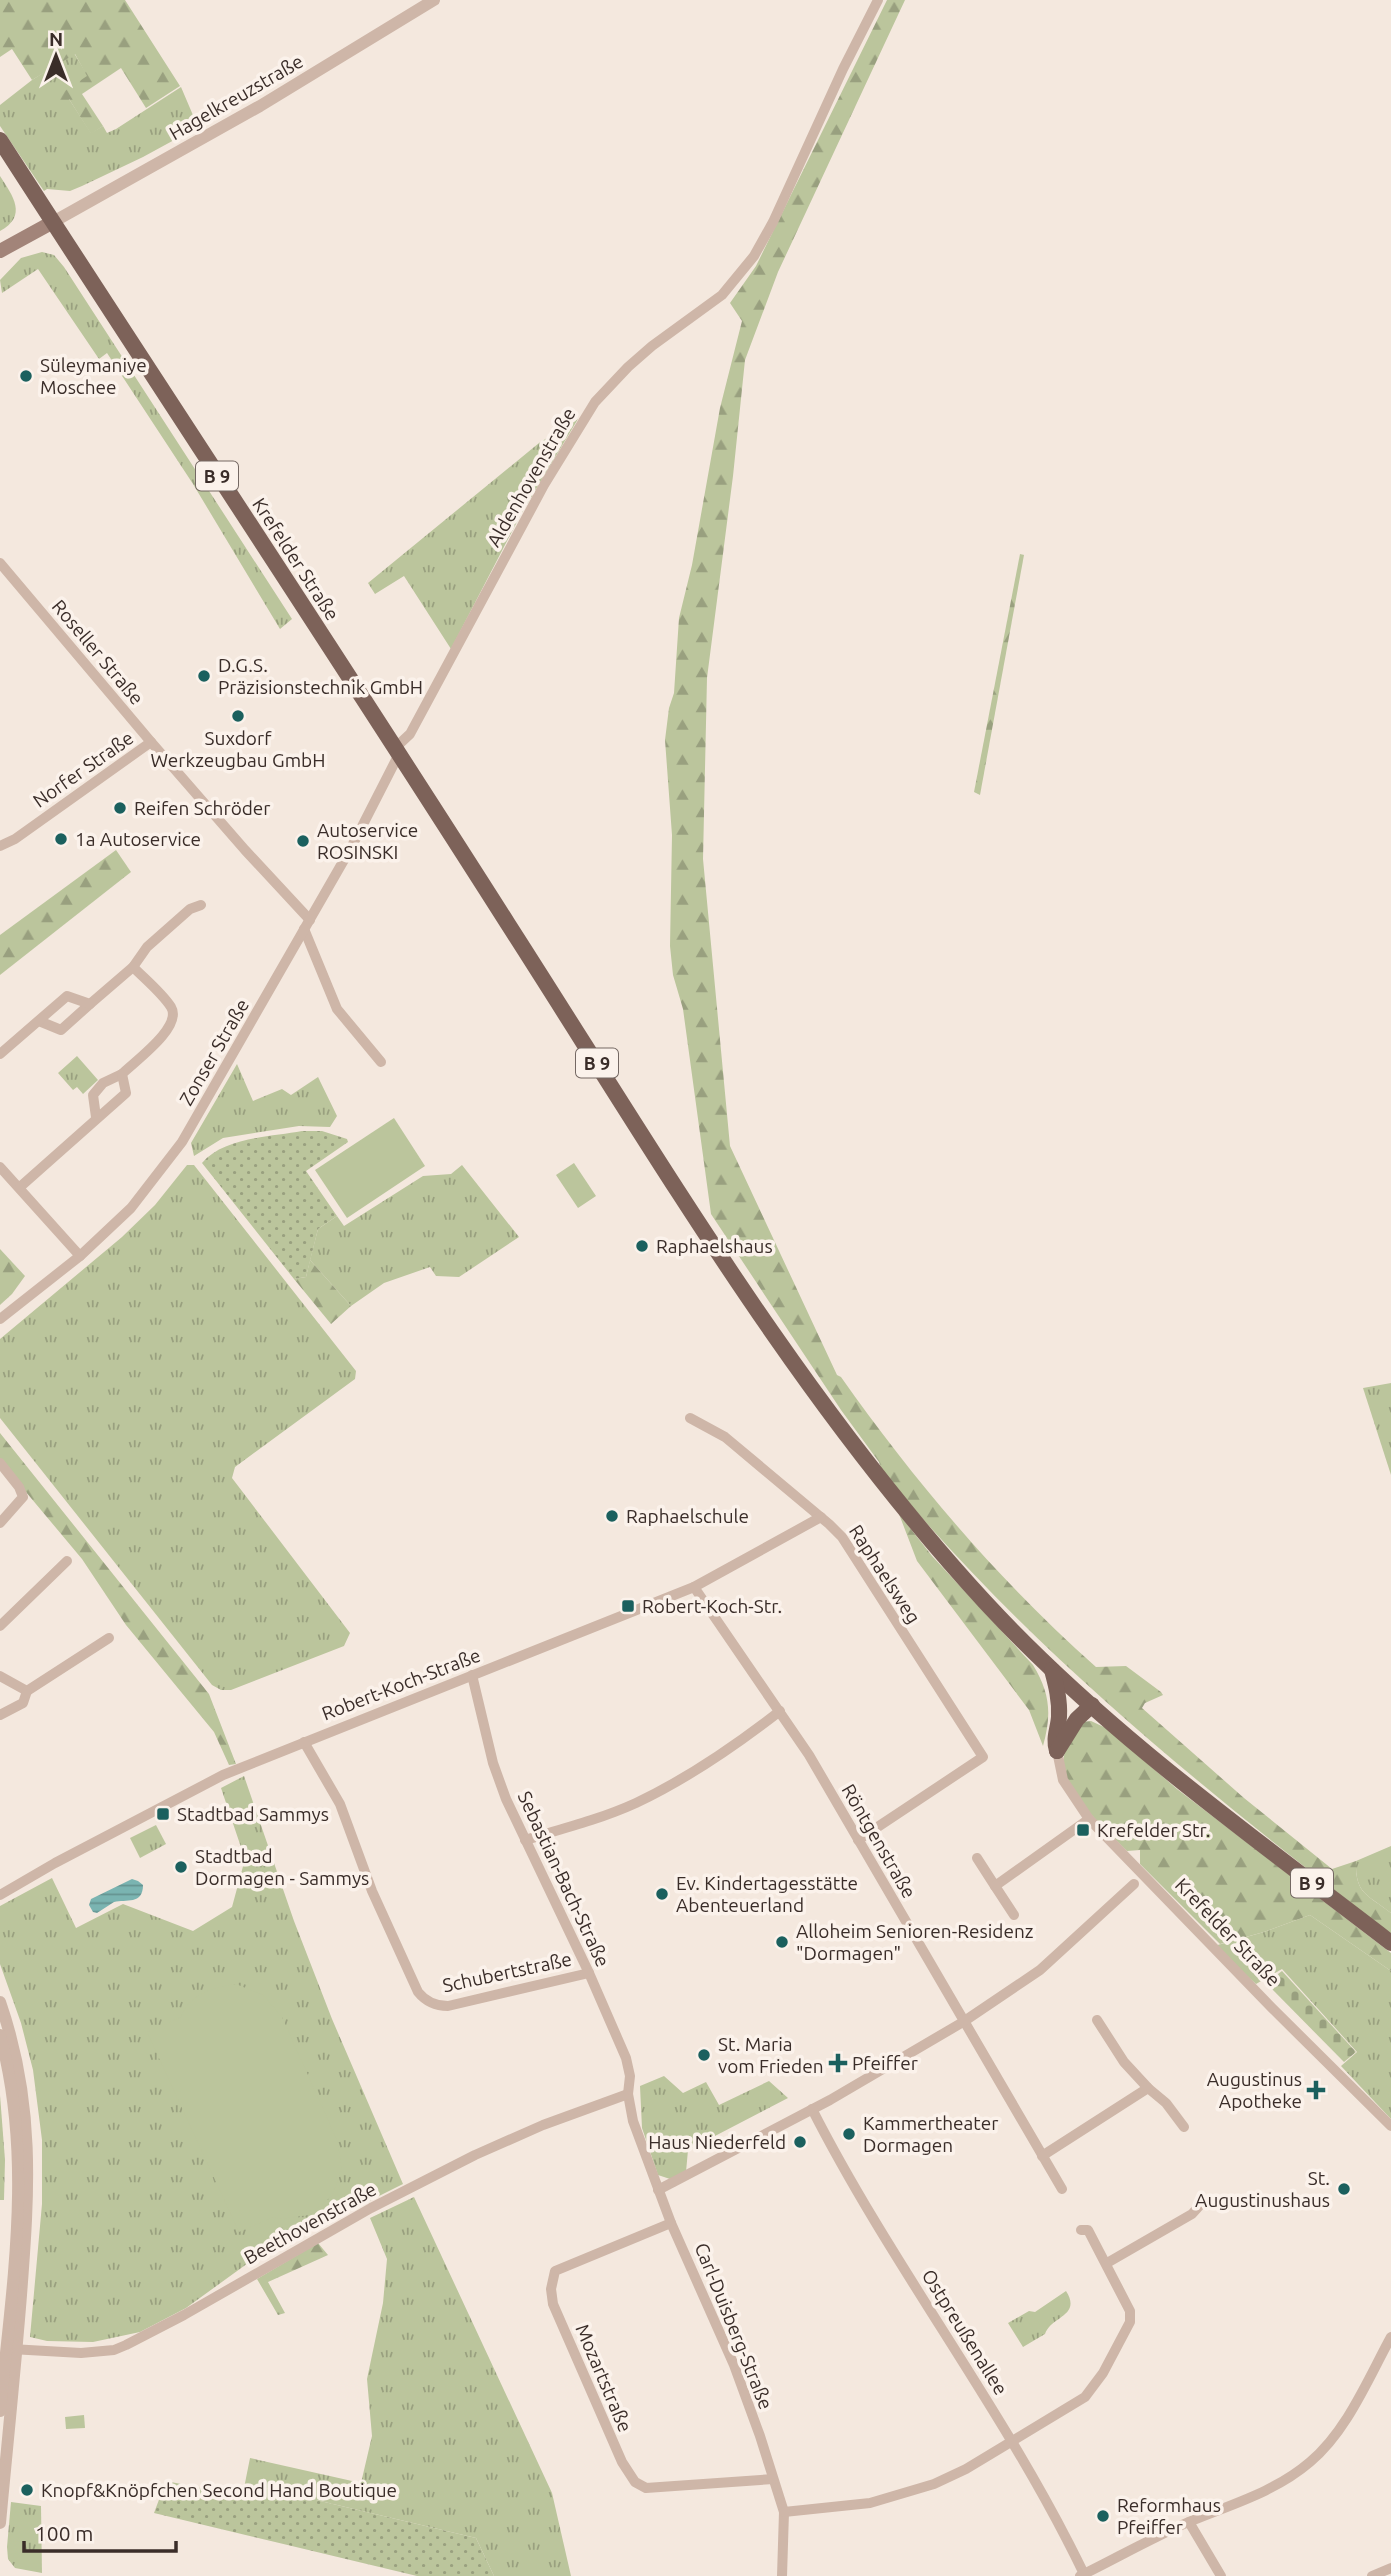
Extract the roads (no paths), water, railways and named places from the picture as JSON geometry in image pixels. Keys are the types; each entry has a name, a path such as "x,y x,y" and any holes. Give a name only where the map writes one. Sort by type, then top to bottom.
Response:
{"main road":[{"name":"B 9","path":"0,140 53,222"},
{"path":"0,251 53,222"},
{"name":"Krefelder Straße","path":"53,222 663,1166 828,1412 915,1524 989,1606 1052,1670"},
{"name":"B 9","path":"1052,1670 1234,1822 1391,1943"},
{"path":"1052,1670 1059,1700 1059,1721 1055,1735 1057,1751"},
{"path":"1059,1721 1087,1701"},
{"path":"1057,1751 1087,1701"}],"street":[{"name":"Hagelkreuzstraße","path":"53,222 260,106 433,0"},
{"name":"Aldenhovenstraße","path":"397,751 411,734 544,485 596,402 628,367 652,346 722,295 754,256 773,222 843,69 878,0"},
{"name":"Roseller Straße","path":"0,563 307,925"},
{"name":"Norfer Straße","path":"0,846 15,839 151,743"},
{"name":"Zonser Straße","path":"0,1320 80,1256 131,1208 182,1142 352,846 397,751"},
{"path":"39,1021 61,1030 133,967 156,939 190,909 201,905"},
{"path":"307,925 337,1009 381,1062"},
{"path":"96,1117 93,1096 103,1083 122,1073 169,1030 173,1020 173,1009 133,967"},
{"path":"0,1054 67,996 90,1004"},
{"path":"20,1187 126,1093 122,1073"},
{"path":"0,1167 80,1256"},
{"name":"Raphaelsweg","path":"690,1418 725,1437 821,1517 842,1538 983,1757 858,1840"},
{"path":"0,1463 19,1487 23,1497 0,1523"},
{"name":"Robert-Koch-Straße","path":"0,1895 51,1865 223,1775 694,1587 821,1517"},
{"path":"0,1626 67,1561"},
{"name":"Röntgenstraße","path":"694,1587 780,1711 1062,2189"},
{"path":"0,1715 23,1703 27,1691 108,1638"},
{"name":"Sebastian-Bach-Straße","path":"472,1675 493,1763 506,1799 589,1973 626,2058 630,2076 628,2094"},
{"path":"0,1676 27,1691"},
{"path":"525,1840 589,1821 635,1803 689,1775 737,1745 780,1711"},
{"name":"Schubertstraße","path":"304,1742 340,1804 372,1891 418,1992 424,1999 440,2006 448,2006 589,1973"},
{"name":"Krefelder Straße","path":"1057,1751 1063,1780 1090,1819 1272,2008 1391,2126"},
{"path":"995,1886 1090,1819"},
{"path":"977,1858 1014,1915"},
{"path":"658,2190 812,2109 963,2022 1040,1970 1134,1884"},
{"path":"0,2001 20,2071 28,2151 27,2218 11,2349 0,2411"},
{"path":"1097,2020 1124,2062 1166,2103 1184,2127"},
{"path":"0,2035 14,2096 19,2152 18,2216 0,2523"},
{"path":"1042,2156 1148,2088"},
{"name":"Carl-Duisberg-Straße","path":"628,2094 633,2121 658,2190 734,2365 784,2512 782,2576"},
{"name":"Beethovenstraße","path":"11,2349 81,2353 114,2350 172,2322 371,2208 475,2155 543,2125 628,2094"},
{"name":"Ostpreußenallee","path":"812,2109 865,2207 1012,2440 1083,2575"},
{"path":"1107,2263 1192,2214 1201,2204"},
{"name":"Mozartstraße","path":"671,2223 555,2271 551,2289 553,2304 622,2462 635,2482 646,2488 773,2479"},
{"path":"784,2512 870,2503 912,2490 966,2469 1086,2397 1103,2373 1130,2322 1130,2311 1088,2230 1081,2230"},
{"path":"1083,2575 1189,2522 1258,2495 1288,2479 1311,2461 1347,2418 1391,2337"},
{"path":"1189,2522 1221,2576"},
{"path":"1377,2575 1391,2568"}],"water":[{"path":"132,1879 143,1885 140,1896 133,1900 114,1902 97,1913 93,1912 89,1905 91,1899"}],"place":[{"name":"Süleymaniye Moschee","path":"26,376"},
{"name":"D.G.S. Präzisionstechnik GmbH","path":"204,676"},
{"name":"Suxdorf Werkzeugbau GmbH","path":"238,716"},
{"name":"Reifen Schröder","path":"120,808"},
{"name":"1a Autoservice","path":"61,839"},
{"name":"Autoservice ROSINSKI","path":"303,841"},
{"name":"Raphaelshaus","path":"642,1246"},
{"name":"Raphaelschule","path":"612,1516"},
{"name":"Robert-Koch-Str.","path":"628,1606"},
{"name":"Stadtbad Sammys","path":"163,1814"},
{"name":"Krefelder Str.","path":"1083,1830"},
{"name":"Stadtbad Dormagen - Sammys","path":"181,1867"},
{"name":"Ev. Kindertagesstätte Abenteuerland","path":"662,1894"},
{"name":"Alloheim Senioren-Residenz \"Dormagen\"","path":"782,1942"},
{"name":"St. Maria vom Frieden","path":"704,2055"},
{"name":"Pfeiffer","path":"838,2063"},
{"name":"Augustinus Apotheke","path":"1316,2090"},
{"name":"Kammertheater Dormagen","path":"849,2134"},
{"name":"Haus Niederfeld","path":"800,2142"},
{"name":"St. Augustinushaus","path":"1344,2189"},
{"name":"Knopf&Knöpfchen Second Hand Boutique","path":"27,2490"},
{"name":"Reformhaus Pfeiffer","path":"1103,2516"}]}
